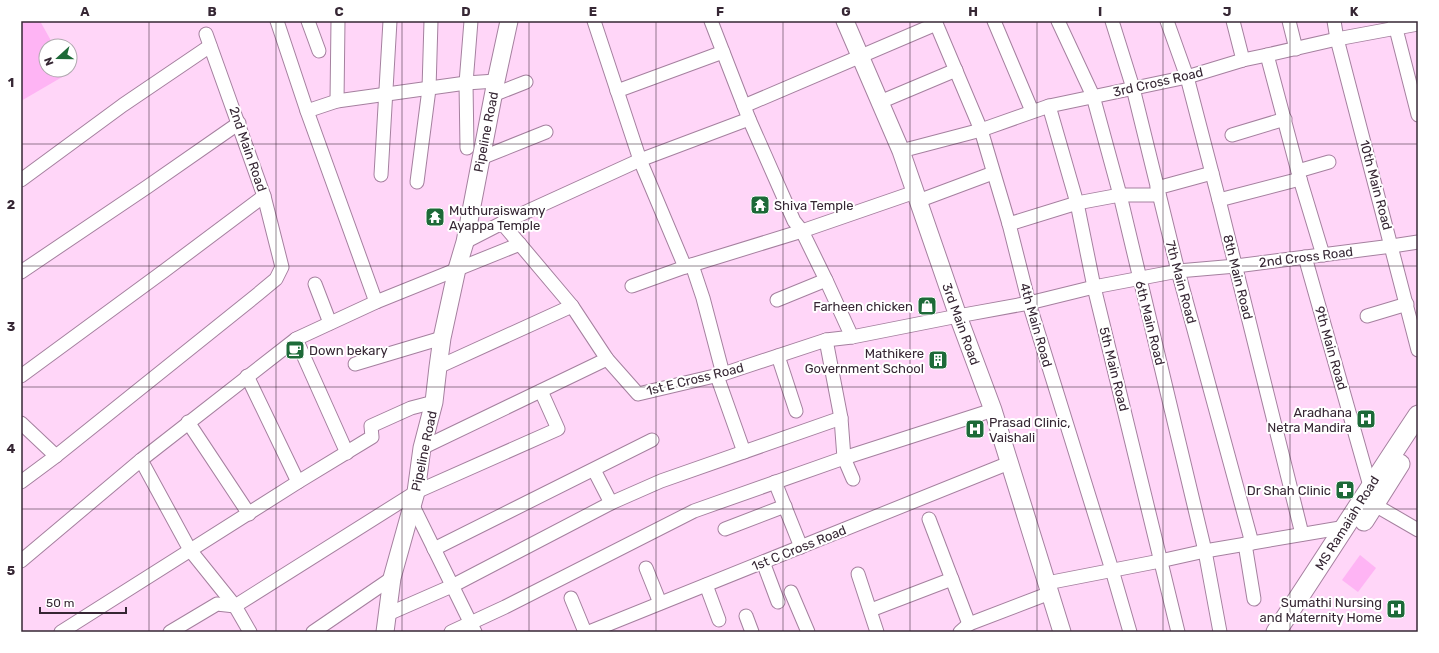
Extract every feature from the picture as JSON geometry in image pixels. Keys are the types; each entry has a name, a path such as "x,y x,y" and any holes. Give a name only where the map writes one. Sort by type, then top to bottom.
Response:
{"main road":[{"name":"MS Ramaiah Road","path":"1290,632 1418,415"},
{"name":"MS Ramaiah Road","path":"1276,632 1346,527 1418,436"}],"street":[{"path":"277,21 307,111 376,302"},
{"path":"308,21 319,51"},
{"path":"338,21 338,101"},
{"path":"381,175 390,21"},
{"path":"416,182 429,89 431,21"},
{"path":"467,148 466,84 471,21"},
{"name":"Pipeline Road","path":"385,632 392,578 414,499 422,448 434,402 442,338 457,269 465,242 509,21"},
{"path":"594,21 640,160 703,298 720,375 744,452"},
{"path":"711,21 749,119 794,221 802,231 852,337"},
{"name":"3rd Main Road","path":"845,21 901,151 958,316 993,410 1062,632"},
{"path":"994,21 1032,111"},
{"name":"6th Main Road","path":"1058,21 1093,96 1120,195 1205,551 1220,632"},
{"name":"7th Main Road","path":"1112,21 1133,88 1178,271 1249,543 1254,599"},
{"name":"8th Main Road","path":"1167,21 1187,77 1236,266 1302,534"},
{"path":"1233,21 1243,60"},
{"path":"1289,21 1296,48"},
{"name":"10th Main Road","path":"1334,21 1337,39 1418,350"},
{"path":"744,106 936,22"},
{"name":"4th Main Road","path":"936,22 981,130 1009,224 1029,303 1130,632"},
{"path":"1394,24 1418,115"},
{"name":"3rd Cross Road","path":"901,151 981,130 1049,106 1187,77 1243,60 1337,39 1394,24 1418,24"},
{"name":"2nd Main Road","path":"21,180 208,40 264,196 282,267 276,279 267,287 56,456"},
{"path":"617,91 723,52"},
{"path":"1267,55 1299,175 1323,255"},
{"path":"880,102 956,70"},
{"path":"307,111 338,101 386,93 466,84 495,88 526,82"},
{"name":"5th Main Road","path":"1049,106 1077,203 1094,287 1178,632"},
{"path":"465,242 502,223 640,160 749,119"},
{"path":"1232,135 1285,119"},
{"path":"21,272 239,123"},
{"path":"481,158 546,132"},
{"path":"1219,200 1299,175 1329,162"},
{"path":"632,286 689,266 993,173"},
{"path":"1009,224 1077,203 1120,195 1158,191 1212,173"},
{"path":"21,376 264,196"},
{"name":"1st E Cross Road","path":"502,223 572,306 607,359 638,394 720,375 826,340 852,337 958,316"},
{"name":"2nd Cross Road","path":"958,316 1029,303 1094,287 1178,271 1236,266 1418,242"},
{"path":"21,560 188,422 296,339 376,302 520,244"},
{"name":"9th Main Road","path":"1306,257 1369,496"},
{"path":"777,300 826,280"},
{"path":"315,284 330,323"},
{"path":"1366,316 1407,304"},
{"path":"438,367 572,306"},
{"path":"355,364 442,338"},
{"path":"296,339 347,453"},
{"path":"826,340 841,418 844,458 853,479"},
{"path":"778,356 796,411"},
{"path":"422,448 607,359"},
{"path":"247,376 298,482"},
{"path":"170,632 217,604 235,606 414,499 558,429 541,391"},
{"path":"61,632 372,437 371,426 411,408 434,402"},
{"path":"451,632 473,627 506,607 694,511 844,458 993,410"},
{"path":"388,614 452,586 610,503 666,479 841,418"},
{"path":"188,422 248,514"},
{"path":"21,423 56,456 21,482"},
{"path":"434,549 652,440"},
{"path":"141,460 190,550 235,606 250,632"},
{"name":"1st C Cross Road","path":"589,632 1009,463"},
{"path":"594,470 610,503"},
{"path":"775,482 800,547"},
{"path":"1369,496 1418,530"},
{"path":"414,499 434,549 473,627"},
{"path":"725,529 785,506"},
{"path":"929,519 952,579 964,628 1049,588 1112,570 1160,562 1205,551 1346,527"},
{"path":"763,562 778,602"},
{"path":"646,568 660,603"},
{"path":"858,574 877,632"},
{"path":"313,632 392,578"},
{"path":"871,610 952,579"},
{"path":"706,585 719,620"},
{"path":"791,592 808,632"},
{"path":"571,598 585,632"},
{"path":"746,616 752,632"}],"shaded area":[{"path":"21,21 40,21 50,38 38,38 38,78 60,78 21,101"},
{"path":"1360,555 1376,568 1358,592 1342,580"}],"place":[{"name":"Shiva Temple","path":"760,205"},
{"name":"Muthuraiswamy Ayappa Temple","path":"435,217"},
{"name":"Farheen chicken","path":"927,306"},
{"name":"Down bekary","path":"295,350"},
{"name":"Mathikere Government School","path":"938,360"},
{"name":"Aradhana Netra Mandira","path":"1366,419"},
{"name":"Prasad Clinic, Vaishali","path":"975,429"},
{"name":"Dr Shah Clinic","path":"1345,490"},
{"name":"Sumathi Nursing and Maternity Home","path":"1396,609"}]}
